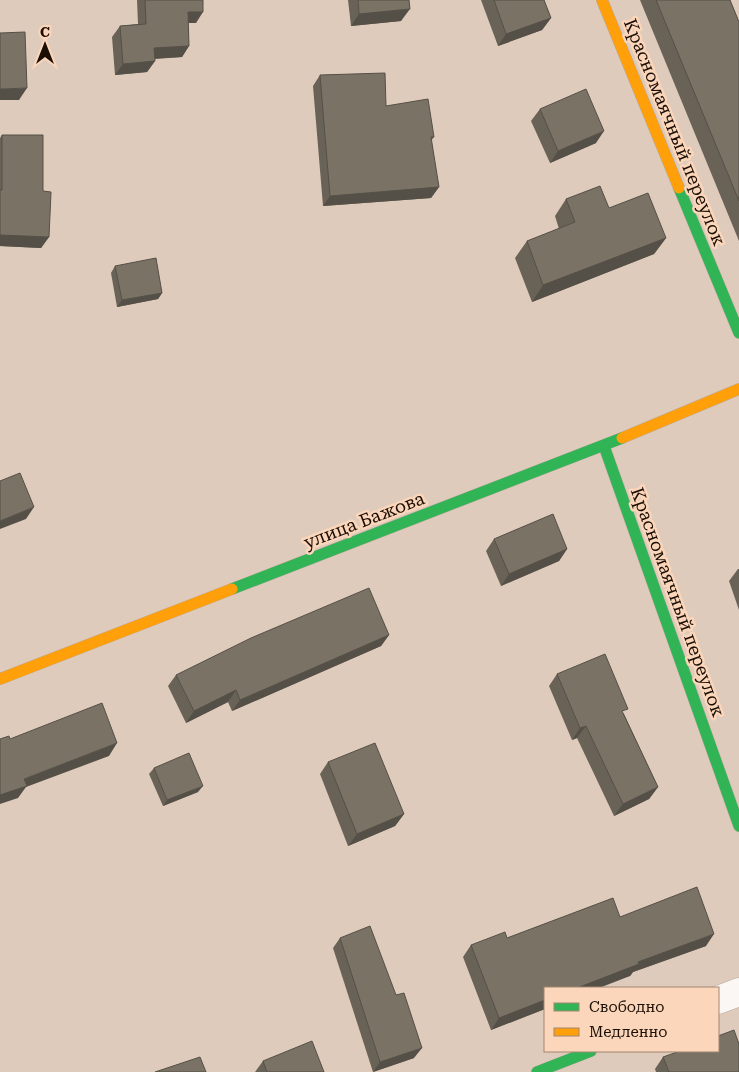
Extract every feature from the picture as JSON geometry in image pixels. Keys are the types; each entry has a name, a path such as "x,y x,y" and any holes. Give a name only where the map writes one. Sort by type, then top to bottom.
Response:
{"street":[{"name":"Красномаячный переулок","path":"602,0 739,333"},
{"name":"улица Бажова","path":"0,679 604,446 739,389"},
{"name":"Красномаячный переулок","path":"604,446 739,826"},
{"path":"719,1000 739,992"},
{"path":"537,1072 588,1052"}],"building":[{"path":"145,0 203,0 203,12 188,12 189,46 154,48 155,61 123,64 120,26 146,24"},
{"path":"358,0 409,0 410,9 359,14"},
{"path":"494,0 544,0 551,18 506,34"},
{"path":"656,0 730,0 739,22 739,201"},
{"path":"25,32 27,88 0,89 0,33"},
{"path":"385,73 386,106 428,99 434,137 431,137 439,187 330,196 320,75"},
{"path":"586,89 604,131 558,151 540,109"},
{"path":"2,135 43,135 43,191 51,192 49,237 0,235"},
{"path":"600,186 609,208 648,193 666,238 543,285 527,241 575,222 566,199"},
{"path":"156,258 162,293 122,300 115,266"},
{"path":"20,473 34,507 0,521 0,481"},
{"path":"553,514 567,549 509,574 494,539"},
{"path":"369,588 389,635 240,700 236,690 194,711 176,675 251,638"},
{"path":"605,654 628,709 622,711 658,787 623,804 586,726 580,728 557,674"},
{"path":"102,703 117,743 24,779 27,786 0,795 0,739 9,736 10,739"},
{"path":"375,743 404,814 357,834 328,762"},
{"path":"189,753 203,786 167,800 154,768"},
{"path":"697,887 714,934 638,962 639,964 580,987 544,987 544,1000 499,1018 471,945 505,932 507,938 613,898 620,917"},
{"path":"370,926 396,995 404,993 422,1048 380,1062 340,938"},
{"path":"734,1030 739,1044 739,1072 669,1072 663,1057 677,1052 719,1052 719,1036"},
{"path":"312,1041 324,1072 267,1072 263,1061"},
{"path":"200,1057 206,1072 155,1072"}],"traffic: fast":[{"path":"679,188 739,333"},
{"path":"232,589 622,438"},
{"path":"604,446 739,826"},
{"path":"537,1072 588,1052"}],"traffic: slow":[{"path":"602,0 679,188"},
{"path":"622,438 739,389"},
{"path":"0,679 232,589"}]}
